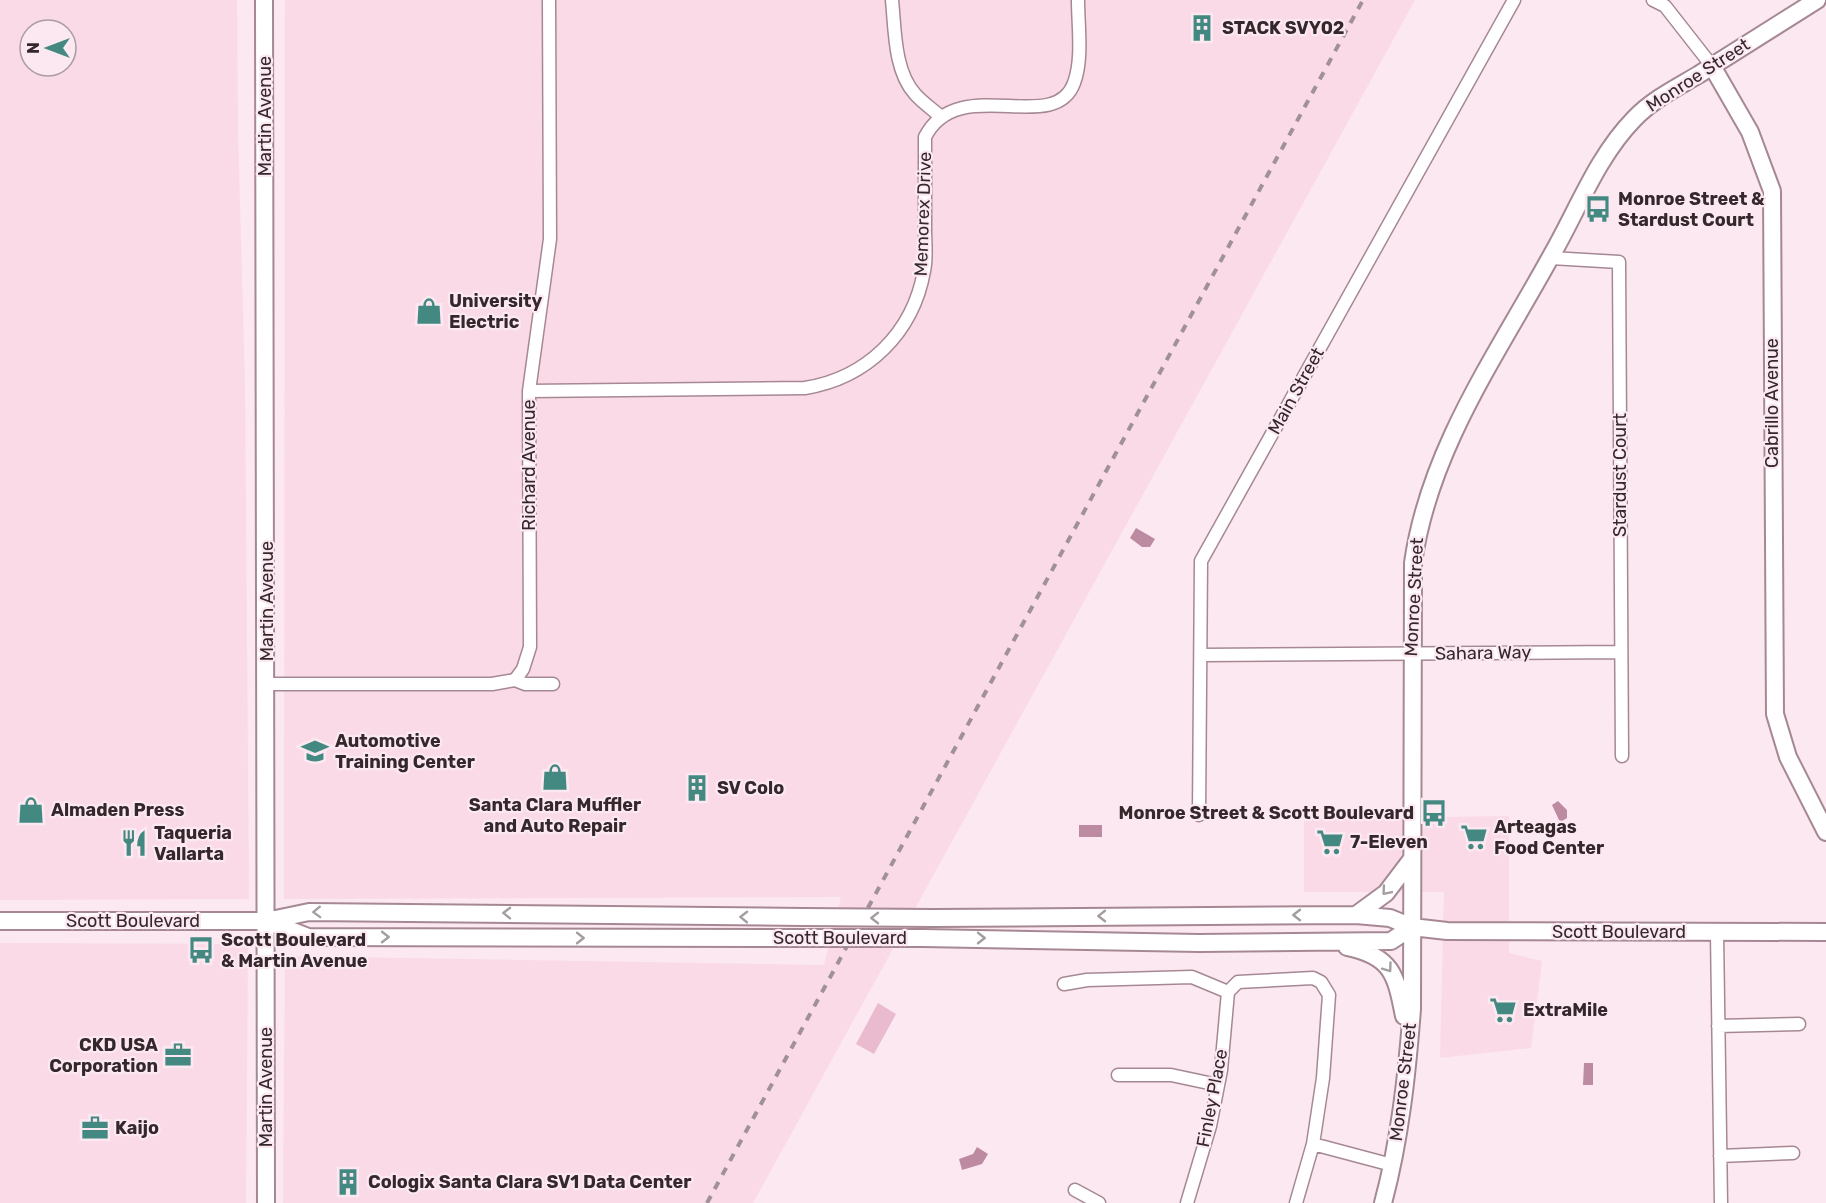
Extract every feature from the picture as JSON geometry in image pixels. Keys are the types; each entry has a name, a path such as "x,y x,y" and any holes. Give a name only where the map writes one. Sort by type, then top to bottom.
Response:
{"main road":[{"name":"Martin Avenue","path":"264,0 267,684 266,1203"},
{"name":"Monroe Street","path":"1383,1203 1392,1165 1410,1041 1413,563 1427,494 1441,457 1472,394 1551,258 1597,169 1618,136 1653,102 1817,0"},
{"name":"Cabrillo Avenue","path":"1712,66 1750,132 1772,191 1775,714 1788,757 1826,832"},
{"path":"1356,915 1386,893 1411,860"},
{"name":"Scott Boulevard","path":"0,921 266,921 309,912 933,918 1356,915 1390,918 1412,927 1467,932 1826,932"},
{"name":"Scott Boulevard","path":"266,921 309,937 923,938 1176,943 1390,941 1412,927"},
{"path":"1316,941 1366,951 1385,962 1398,982 1410,1041"}],"street":[{"name":"Richard Avenue","path":"514,680 523,669 530,647 529,391 550,239 549,0"},
{"path":"892,0 898,52 906,80 914,94 940,116 962,106 1032,107 1054,104 1066,98 1078,71 1078,0"},
{"name":"Main Street","path":"1200,815 1202,561 1514,0"},
{"name":"Cabrillo Avenue","path":"1653,0 1665,6 1712,66"},
{"name":"Memorex Drive","path":"529,391 805,388 827,385 863,367 890,344 903,328 911,315 919,293 925,268 925,137 940,116"},
{"name":"Stardust Court","path":"1551,258 1619,262 1622,756"},
{"name":"Sahara Way","path":"1202,655 1621,652"},
{"path":"267,684 492,684 514,680 525,684 553,684"},
{"path":"1717,933 1720,1203"},
{"path":"1064,984 1087,980 1192,977 1228,992 1238,982 1313,978 1322,982 1329,995 1323,1078 1312,1144 1296,1203"},
{"name":"Finley Place","path":"1187,1203 1210,1126 1218,1085 1228,992"},
{"path":"1718,1026 1799,1024"},
{"path":"1118,1076 1171,1076 1218,1085"},
{"path":"1312,1144 1392,1165"},
{"path":"1720,1156 1793,1153"},
{"path":"1075,1190 1098,1203"}],"shaded area":[{"path":"0,0 237,0 245,387 249,899 0,900"},
{"path":"285,0 1415,0 753,1203 283,1203 285,956 824,965 841,897 284,899"},
{"path":"1136,528 1155,539 1150,547 1142,547 1130,538"},
{"path":"1558,801 1567,810 1567,818 1562,821 1559,820 1552,805"},
{"path":"1509,816 1509,953 1542,961 1531,1048 1440,1058 1444,892 1304,892 1304,819"},
{"path":"1079,825 1102,825 1102,837 1079,837"},
{"path":"0,943 248,944 246,1203 0,1203"},
{"path":"878,1003 896,1014 874,1054 856,1044"},
{"path":"1584,1063 1593,1063 1593,1085 1583,1085"},
{"path":"977,1147 988,1154 982,1164 962,1170 959,1159 973,1154"}],"railway":[{"path":"707,1203 1363,0"}],"place":[{"name":"STACK SVY02","path":"1202,28"},
{"name":"Monroe Street & Stardust Court","path":"1598,209"},
{"name":"University Electric","path":"429,311"},
{"name":"Automotive Training Center","path":"315,751"},
{"name":"Santa Clara Muffler and Auto Repair","path":"555,777"},
{"name":"SV Colo","path":"697,788"},
{"name":"Almaden Press","path":"31,810"},
{"name":"Monroe Street & Scott Boulevard","path":"1434,813"},
{"name":"Arteagas Food Center","path":"1474,837"},
{"name":"7-Eleven","path":"1330,842"},
{"name":"Taqueria Vallarta","path":"134,843"},
{"name":"Scott Boulevard & Martin Avenue","path":"201,950"},
{"name":"ExtraMile","path":"1503,1010"},
{"name":"CKD USA Corporation","path":"178,1055"},
{"name":"Kaijo","path":"95,1128"},
{"name":"Cologix Santa Clara SV1 Data Center","path":"348,1182"}]}
